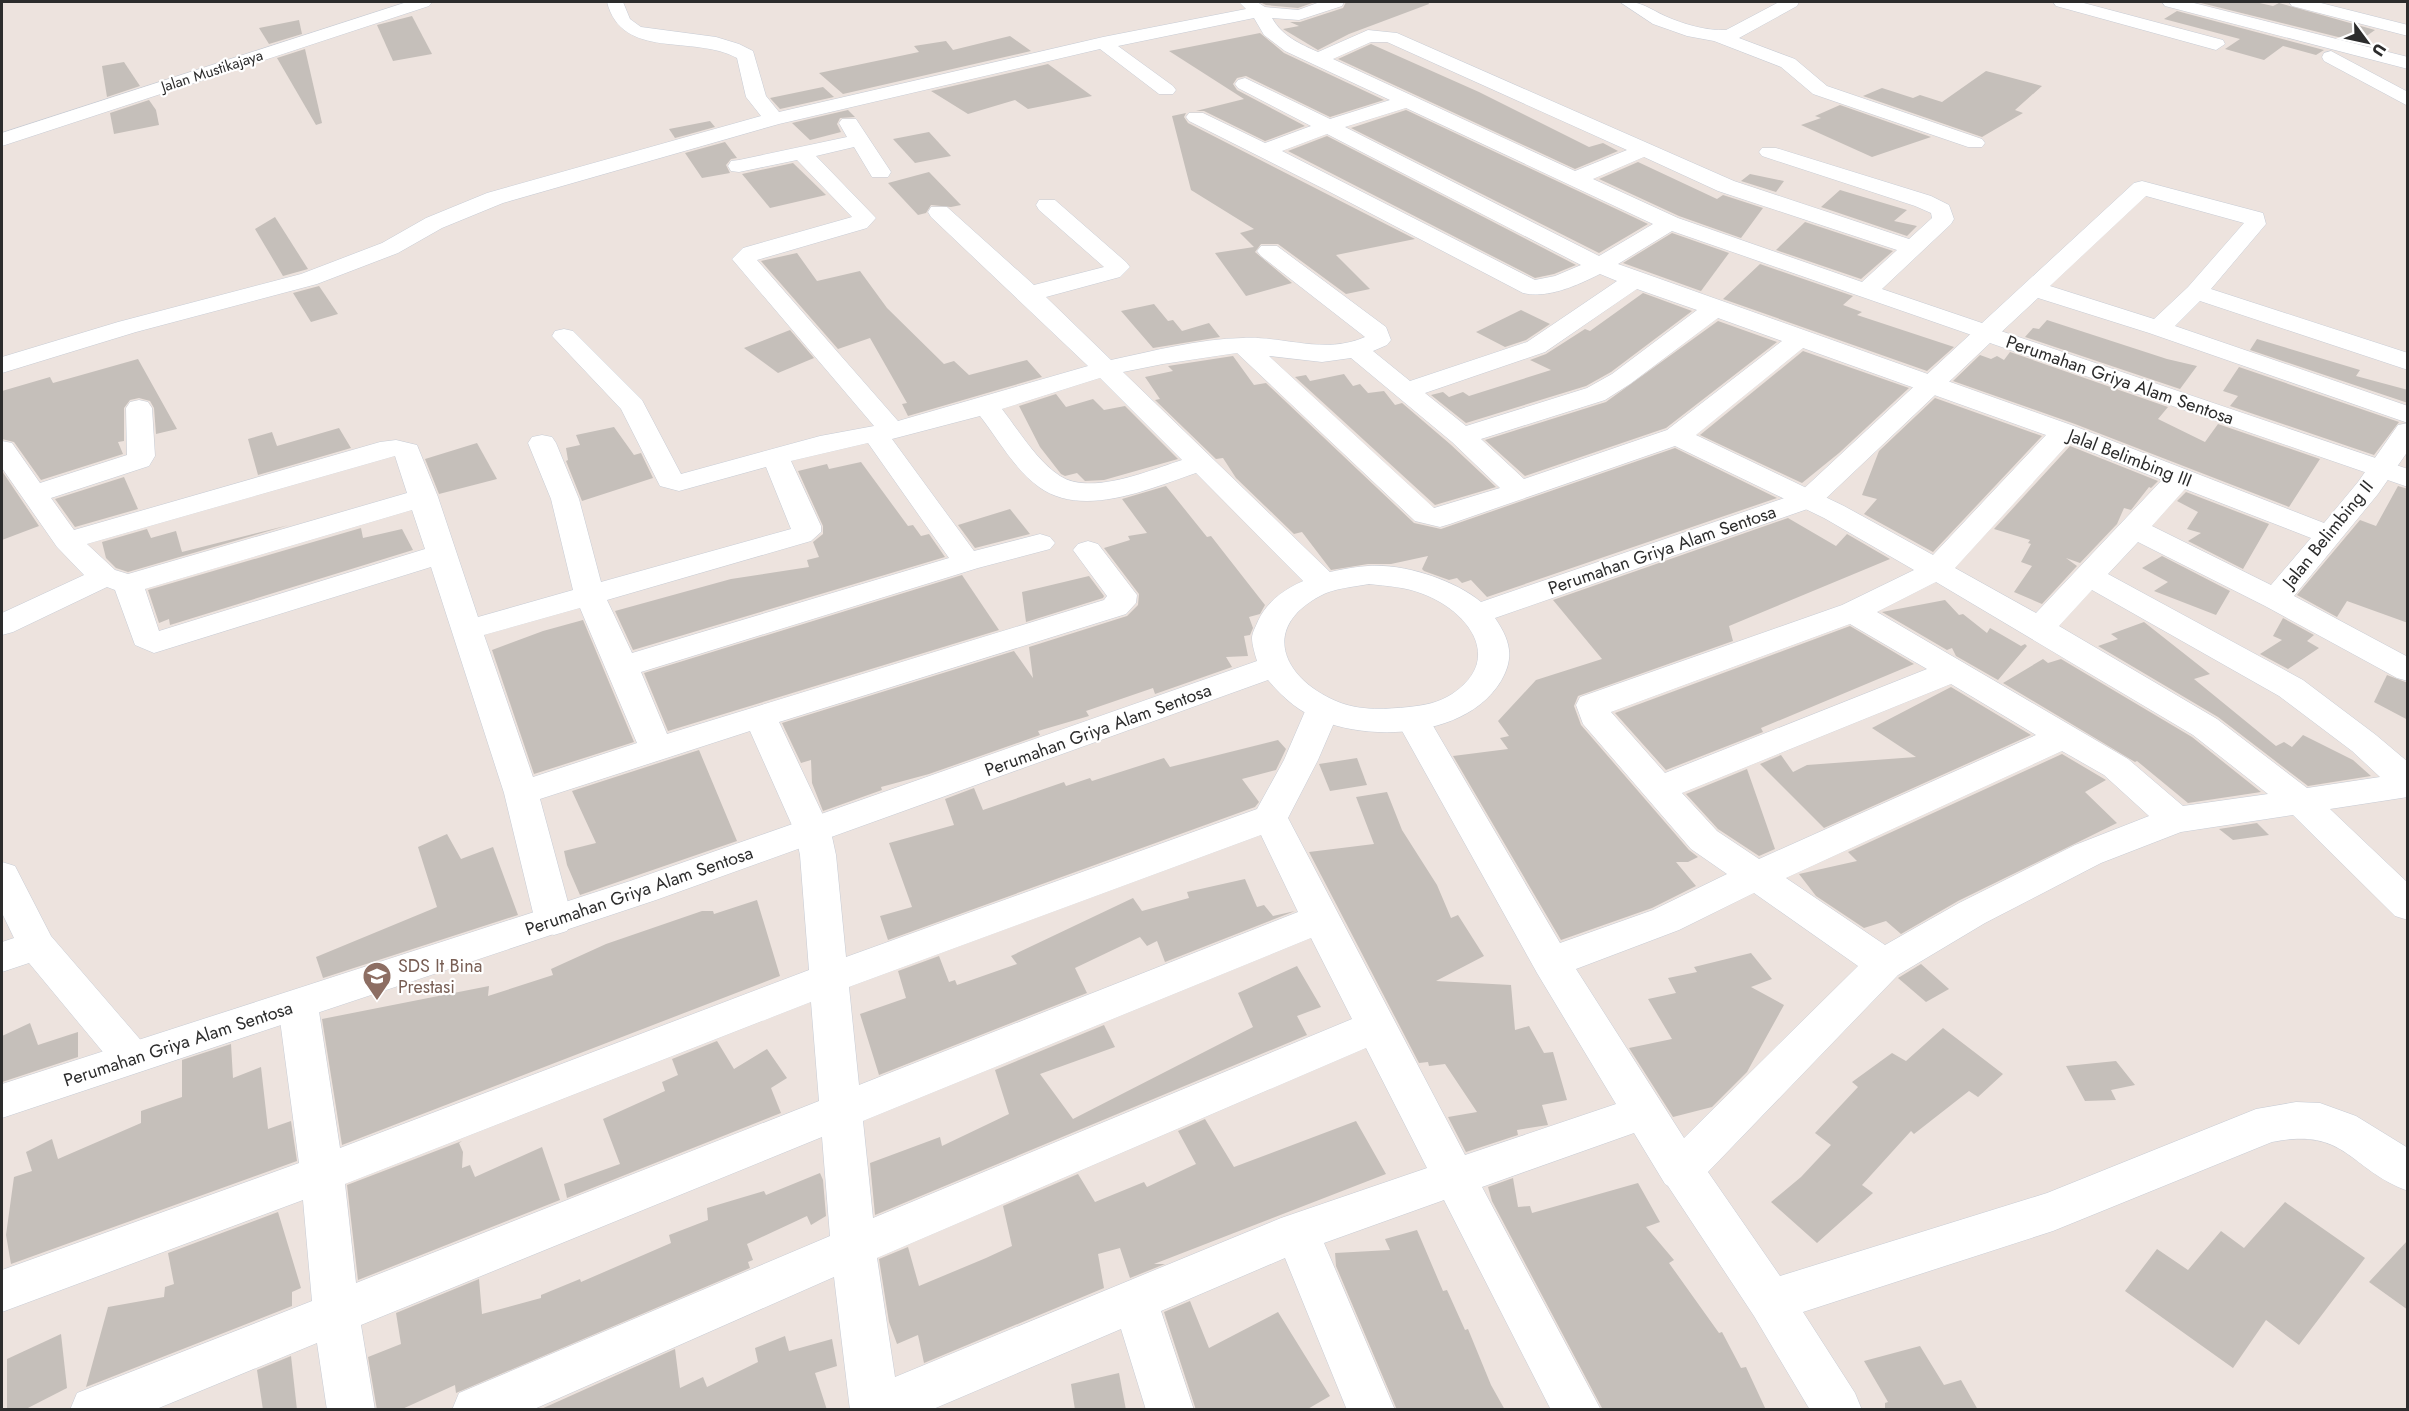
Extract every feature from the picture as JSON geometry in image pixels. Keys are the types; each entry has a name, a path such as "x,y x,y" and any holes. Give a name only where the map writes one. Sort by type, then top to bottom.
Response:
{"street":[{"name":"Jalan Mustikajaya","path":"2,140 423,2"},
{"path":"615,2 622,22 638,32 713,41 738,49 746,55 756,97 774,119"},
{"path":"2,365 127,327 309,279 390,248 434,223 495,198 774,119 1253,7 1299,15 1336,2"},
{"path":"1629,2 1659,20 1693,32 1718,36 1788,63 1820,90 1914,120 1975,143"},
{"path":"1718,36 1730,35 1791,2"},
{"path":"2063,2 2216,44"},
{"path":"2171,2 2408,63"},
{"path":"2298,2 2403,26"},
{"path":"1253,7 1280,40 1670,224 1986,333 2142,188 2246,214 2257,220 2196,292 2158,327"},
{"path":"2260,26 2279,50"},
{"path":"2359,50 2403,26"},
{"path":"1320,58 1368,36 1390,37 1734,189 1914,248"},
{"path":"1103,43 1166,90"},
{"path":"2383,57 2322,57 2408,100"},
{"name":"Jalal Belimbing III","path":"1245,84 1599,265 1634,280 1717,307 2064,432 2329,535"},
{"path":"1264,151 1329,126 1407,101"},
{"path":"836,104 880,172"},
{"path":"1196,117 1334,185 1527,287 1551,286 1599,265 1670,224"},
{"path":"739,166 860,140"},
{"path":"1574,179 1644,150"},
{"path":"801,152 865,219 859,224 751,253 744,260 883,433 967,562"},
{"path":"1769,152 1933,205 1941,210 1943,219 1866,291"},
{"path":"1029,294 1112,272 1118,267 1047,205"},
{"path":"939,212 1029,294 1323,583"},
{"path":"564,336 633,406 672,482 684,482 820,444 883,433 986,406 1104,369 1163,356 1243,345 1322,354 1356,350 1378,340 1377,332 1269,251"},
{"path":"1408,390 1536,347 1634,280"},
{"path":"2034,289 2158,327 2408,415"},
{"path":"2196,292 2408,362"},
{"path":"1462,436 1596,394 1622,379 1717,307"},
{"name":"Perumahan Griya Alam Sentosa","path":"1477,614 1809,499 1986,333 2408,479"},
{"path":"1243,345 1425,515 1440,518 1521,492 1677,436 1801,338"},
{"path":"1356,350 1462,436 1521,492"},
{"path":"986,406 1045,478 1071,492 1100,492 1200,462"},
{"path":"34,494 139,460 141,456 139,408"},
{"name":"Jalan Belimbing II","path":"2276,599 2368,488 2379,469 2408,431"},
{"path":"1884,964 1704,840 1596,716 1592,705 1853,612 1935,571 2064,432"},
{"path":"1677,436 1809,499 2039,628 2205,727 2301,802 2408,906"},
{"path":"542,442 565,499 589,595 623,667 657,751"},
{"path":"67,541 388,448 402,449 410,454 521,793 554,921"},
{"path":"2,449 67,541 116,581 150,642 157,643 441,554"},
{"path":"467,630 804,533 806,526 775,456"},
{"path":"2039,628 2134,529 2179,478"},
{"path":"2,625 116,581 423,497"},
{"path":"2134,529 2276,599 2408,671"},
{"path":"623,667 967,562 1041,543"},
{"path":"521,793 760,716 1115,607 1121,603 1122,595 1088,550"},
{"path":"1369,575 1418,581 1441,589 1477,614 1491,634 1495,656 1488,678 1472,697 1445,712 1413,720 1382,722 1352,718 1323,710 1301,698 1284,683 1272,667 1267,650 1267,633 1274,617 1286,603 1323,583 1369,575"},
{"path":"2089,576 2290,688 2364,743 2408,784"},
{"path":"1853,612 2116,768 2176,820"},
{"name":"Perumahan Griya Alam Sentosa","path":"2,1101 131,1057 554,921 813,832 1272,667"},
{"path":"1660,789 1953,671"},
{"path":"2,1291 322,1174 828,979 1270,818 1301,760 1323,710"},
{"path":"760,716 813,832 818,855 853,1247 875,1409 1297,1232 1643,1112"},
{"path":"1413,720 1551,962 1643,1112 1680,1171 1770,1301 1838,1410"},
{"path":"1551,962 1666,920 1756,876 2062,737"},
{"path":"1680,1171 1884,964 1972,913 2088,854 2176,820 2408,784"},
{"path":"1270,818 1376,1027 1458,1178 1577,1410"},
{"path":"2,876 37,946 131,1057"},
{"path":"94,1410 842,1108 1320,919"},
{"path":"2,957 37,946"},
{"path":"298,1005 322,1174 336,1312 351,1410"},
{"path":"476,1410 853,1247 1376,1027"},
{"path":"1770,1301 2053,1211 2256,1127 2279,1122 2321,1121 2349,1134 2408,1172"},
{"path":"1297,1232 1371,1410"},
{"path":"1135,1301 1170,1410"}],"building":[{"path":"1260,2 1315,2 1298,8 1266,5"},
{"path":"1346,2 1428,2 1429,4 1349,34 1318,50 1283,29 1299,26 1290,22 1300,22 1343,8"},
{"path":"2197,2 2255,2 2273,6 2279,3 2375,30 2358,42"},
{"path":"2177,11 2324,50 2316,55 2283,46 2264,60 2225,49 2240,39 2164,19"},
{"path":"412,16 432,54 393,61 377,25"},
{"path":"299,20 302,34 269,44 259,28"},
{"path":"1260,33 1284,53 1384,100 1330,117 1246,76 1237,78 1233,84 1237,90 1305,126 1265,141 1204,111 1196,111 1244,99 1169,51"},
{"path":"1010,36 1031,51 843,94 819,73 919,52 914,46 946,41 953,50"},
{"path":"1371,44 1479,92 1589,147 1603,143 1618,151 1575,169 1338,59"},
{"path":"305,49 322,123 316,125 277,58"},
{"path":"124,62 140,86 107,97 102,66"},
{"path":"1048,64 1092,96 1028,109 1015,100 968,114 931,91"},
{"path":"1986,71 2042,86 2015,110 2023,113 1982,137 1863,96 1882,88 1913,98 1920,95 1942,102"},
{"path":"823,87 834,97 780,109 770,98"},
{"path":"149,100 156,110 159,125 114,134 110,113"},
{"path":"1840,105 1931,137 1872,157 1801,125 1821,118 1815,116"},
{"path":"848,110 855,117 840,118 837,124 841,132 810,140 792,123"},
{"path":"1406,110 1648,224 1599,253 1351,128"},
{"path":"1186,113 1184,117 1188,123 1415,239 1336,255 1370,289 1346,294 1278,244 1261,244 1255,252 1292,283 1246,296 1215,253 1254,247 1240,233 1254,229 1191,190 1172,116"},
{"path":"710,121 715,127 675,138 669,129"},
{"path":"929,132 951,156 915,163 893,139"},
{"path":"1327,136 1576,265 1554,274 1535,278 1288,151"},
{"path":"725,142 737,158 731,159 726,165 730,173 702,178 685,153"},
{"path":"1638,162 1717,199 1723,195 1763,208 1741,238 1679,216 1599,179"},
{"path":"793,163 826,195 770,208 742,174"},
{"path":"929,172 961,205 951,207 931,205 926,213 918,215 888,183"},
{"path":"1750,174 1784,181 1776,192 1741,181"},
{"path":"1840,190 1907,210 1894,221 1917,226 1907,236 1821,207"},
{"path":"275,217 308,269 283,276 255,229"},
{"path":"1805,222 1893,251 1861,279 1776,250"},
{"path":"1672,233 1729,253 1701,291 1623,263"},
{"path":"797,253 817,281 860,271 887,308 944,364 954,361 969,375 1027,360 1042,377 908,416 902,404 907,403 870,338 838,349 761,261"},
{"path":"1760,264 1853,296 1843,305 1862,312 1857,315 1954,347 1927,371 1723,299"},
{"path":"319,286 338,314 311,322 293,293"},
{"path":"1643,293 1692,311 1611,372 1586,386 1466,423 1431,395 1443,392 1449,397 1463,392 1469,396 1551,370 1530,360 1546,354 1585,329 1590,331"},
{"path":"1154,304 1168,321 1173,320 1182,331 1209,323 1220,337 1153,348 1121,311"},
{"path":"1521,310 1550,324 1526,340 1505,347 1476,332"},
{"path":"2047,320 2167,359 2197,366 2180,389 2025,337 2033,328 2039,329"},
{"path":"1718,321 1777,342 1666,428 1525,476 1485,440 1606,402"},
{"path":"790,330 814,358 778,373 744,348"},
{"path":"2257,339 2360,370 2356,376 2408,390 2408,403 2250,350"},
{"path":"1803,351 1909,388 1839,453 1802,483 1700,435"},
{"path":"2010,352 2168,407 2158,419 2205,442 2218,424 2320,459 2289,507 2075,424 1953,381 1980,355 1991,359 1997,356 2004,360"},
{"path":"1233,356 1254,385 1266,383 1414,523 1441,529 1675,448 1777,498 1487,597 1471,580 1462,583 1457,578 1449,580 1424,571 1422,569 1428,556 1391,564 1368,564 1331,570 1302,532 1294,534 1236,478 1223,458 1216,459 1155,400 1160,399 1145,377 1173,371 1168,366"},
{"path":"138,359 177,429 156,434 154,408 150,401 139,398 130,400 124,408 124,441 118,442 123,454 41,480 14,442 2,439 2,391 50,377 53,383"},
{"path":"2239,367 2399,422 2374,455 2230,406 2238,396 2223,391"},
{"path":"1344,374 1353,386 1360,384 1368,393 1384,391 1395,405 1402,403 1496,487 1435,505 1295,377 1306,375 1310,381"},
{"path":"1056,394 1066,407 1093,399 1104,410 1125,406 1178,459 1104,480 1085,481 1077,473 1065,476 1061,474 1040,447 1019,406"},
{"path":"1935,398 2042,436 1933,552 1864,514 1877,499 1862,495 1879,451"},
{"path":"614,427 634,455 641,453 653,478 582,501 566,461 568,460 566,448 580,445 576,435"},
{"path":"339,428 351,448 258,475 248,439 272,432 277,446"},
{"path":"477,443 497,479 439,494 425,459"},
{"path":"2070,446 2158,481 2151,488 2149,487 2131,510 2124,508 2117,524 2080,563 2066,558 2077,566 2042,604 2014,592 2032,566 2021,562 2031,544 2028,543 2030,540 1994,529"},
{"path":"861,462 908,526 913,525 921,536 929,534 945,557 633,650 615,611 731,579 809,567 807,560 819,557 813,542 823,534 823,526 798,471 827,464 829,469"},
{"path":"2,471 39,526 2,540"},
{"path":"124,477 138,509 75,527 55,499"},
{"path":"1166,486 1207,537 1211,536 1265,605 1260,614 1249,617 1253,628 1250,635 1244,636 1248,656 1226,657 1232,667 1155,694 1153,688 1086,711 1089,716 1038,731 1040,735 929,774 881,787 882,790 823,811 812,783 811,760 801,763 782,723 1014,651 1033,678 1029,647 1127,616 1138,605 1139,594 1104,548 1130,540 1128,536 1147,533 1122,499"},
{"path":"2398,486 2408,489 2408,623 2347,601 2337,617 2297,595 2360,520 2376,526"},
{"path":"2186,492 2269,524 2243,569 2188,541 2201,533 2187,529 2198,512 2177,501"},
{"path":"1010,509 1030,534 975,548 958,525"},
{"path":"1788,518 1836,546 1847,534 1890,559 1729,626 1733,641 1578,696 1574,706 1581,725 1689,850 1698,857 1688,862 1676,862 1696,886 1652,908 1561,940 1453,756 1508,749 1500,738 1509,736 1498,721 1536,680 1602,659 1553,600"},
{"path":"289,525 128,572 116,568 106,558 102,542 147,529 151,538 176,531 182,552"},
{"path":"361,528 363,538 402,529 413,550 170,625 169,619 159,623 148,590"},
{"path":"2162,556 2230,591 2216,615 2154,591 2168,582 2142,568"},
{"path":"962,575 999,630 668,731 644,673"},
{"path":"1089,576 1104,596 1103,598 1026,622 1022,592"},
{"path":"1945,600 1959,615 1963,614 1987,633 1990,628 2021,646 2025,644 2027,646 1998,680 1956,656 1952,648 1947,650 1882,612"},
{"path":"2283,618 2314,635 2307,641 2319,648 2288,669 2260,654 2282,640 2273,636"},
{"path":"583,620 634,742 534,774 492,650 543,631"},
{"path":"2144,622 2210,674 2194,679 2276,746 2284,742 2292,747 2303,735 2353,760 2371,776 2308,786 2218,717 2098,646 2118,639 2111,634"},
{"path":"1850,626 1914,664 1761,728 1763,732 1666,770 1615,713"},
{"path":"2043,659 2048,663 2061,659 2192,737 2261,792 2188,803 2137,761 2135,762 2003,683"},
{"path":"2387,675 2408,683 2408,720 2374,702"},
{"path":"1951,687 2031,735 1824,828 1760,764 1781,755 1793,772 1807,765 1916,757 1872,728"},
{"path":"1278,740 1286,749 1276,770 1242,779 1259,802 1255,807 888,940 880,916 912,907 889,843 954,825 945,799 974,788 983,810 1064,782 1066,786 1090,778 1092,781 1164,758 1170,767"},
{"path":"699,750 737,841 580,895 567,865 564,851 596,843 572,791"},
{"path":"2062,754 2106,780 2085,792 2117,823 1958,901 1901,934 1886,921 1864,928 1816,896 1799,874 1857,861 1848,852"},
{"path":"1357,758 1367,785 1330,791 1319,764"},
{"path":"1747,769 1775,849 1759,856 1718,829 1686,794"},
{"path":"1387,792 1402,830 1437,885 1451,918 1458,915 1484,956 1436,981 1511,985 1515,1030 1529,1026 1544,1053 1553,1052 1567,1100 1542,1105 1548,1125 1517,1130 1518,1135 1466,1152 1448,1117 1477,1112 1445,1064 1429,1066 1428,1062 1419,1063 1309,852 1374,844 1356,797"},
{"path":"2257,823 2269,835 2233,840 2219,829"},
{"path":"447,834 461,859 493,847 518,915 323,978 316,957 437,907 418,847"},
{"path":"1245,879 1257,907 1264,905 1273,916 1295,911 1165,962 1157,941 1147,946 1140,937 1075,968 1087,993 879,1075 860,1014 906,998 898,971 939,956 949,982 955,980 957,985 1017,964 1011,956 1133,898 1142,911 1189,898 1187,892"},
{"path":"757,900 780,976 342,1145 322,1019 489,986 488,996 553,975 551,969 606,944 702,911 713,911 714,914"},
{"path":"1751,953 1772,979 1751,987 1784,1005 1747,1072 1712,1107 1673,1117 1629,1048 1672,1039 1648,999 1676,993 1668,978 1697,972 1694,967"},
{"path":"1921,964 1949,989 1926,1002 1898,978"},
{"path":"1297,966 1321,1007 1297,1016 1307,1035 875,1215 870,1163 940,1137 942,1146 1009,1114 995,1070 1104,1025 1115,1047 1040,1074 1073,1119 1253,1027 1238,993"},
{"path":"30,1023 38,1045 78,1032 78,1057 2,1082 2,1036"},
{"path":"1943,1028 2003,1074 1978,1097 1969,1091 1914,1134 1911,1131 1862,1185 1873,1193 1817,1243 1771,1202 1801,1177 1831,1145 1815,1133 1858,1087 1852,1082 1892,1053 1906,1061"},
{"path":"717,1041 734,1069 767,1049 787,1078 771,1088 781,1113 567,1198 564,1184 620,1164 603,1119 665,1091 662,1082 678,1075 672,1059"},
{"path":"231,1044 233,1078 261,1067 268,1129 291,1121 297,1161 11,1264 6,1235 14,1177 32,1171 26,1152 52,1139 58,1159 141,1123 141,1111 182,1097 182,1060"},
{"path":"2116,1061 2135,1085 2111,1090 2116,1100 2085,1101 2066,1066"},
{"path":"1205,1119 1234,1167 1356,1121 1386,1174 1154,1264 1165,1264 1130,1278 1120,1248 1098,1254 1104,1288 924,1363 918,1335 897,1344 889,1322 879,1259 908,1247 919,1286 986,1258 1012,1246 1003,1206 1078,1174 1095,1202 1144,1182 1147,1187 1196,1164 1178,1131"},
{"path":"462,1141 459,1143 463,1152 462,1168 470,1165 475,1177 542,1147 560,1200 358,1280 347,1185"},
{"path":"820,1173 823,1180 826,1216 811,1225 807,1216 747,1244 753,1260 748,1262 750,1268 456,1393 455,1385 400,1410 377,1410 368,1357 401,1344 396,1313 479,1279 482,1314 541,1298 541,1295 580,1279 581,1282 671,1243 669,1235 708,1220 707,1208 764,1191 766,1195"},
{"path":"1513,1178 1518,1207 1530,1206 1532,1213 1638,1183 1660,1222 1646,1227 1674,1260 1669,1263 1719,1333 1722,1332 1741,1368 1746,1367 1766,1410 1603,1410 1492,1201 1488,1187"},
{"path":"2285,1202 2365,1258 2299,1345 2266,1320 2233,1368 2125,1291 2157,1249 2188,1270 2221,1231 2244,1248"},
{"path":"278,1212 301,1288 292,1292 292,1306 86,1387 108,1307 164,1297 165,1287 174,1284 168,1253"},
{"path":"1417,1230 1443,1291 1447,1290 1465,1330 1468,1329 1491,1385 1505,1410 1397,1410 1336,1266 1335,1253 1390,1250 1385,1239"},
{"path":"2408,1240 2408,1310 2369,1282"},
{"path":"1190,1301 1209,1348 1278,1312 1330,1396 1306,1410 1196,1410 1164,1312"},
{"path":"61,1334 67,1388 24,1410 7,1410 7,1359"},
{"path":"785,1336 789,1351 832,1339 837,1366 815,1373 827,1410 539,1410 675,1349 680,1388 703,1377 707,1387 758,1362 755,1348"},
{"path":"1920,1346 1944,1385 1961,1380 1978,1410 1885,1410 1885,1403 1888,1402 1864,1361"},
{"path":"291,1356 297,1410 263,1410 257,1370"},
{"path":"1119,1373 1126,1410 1075,1410 1071,1384"}],"place":[{"name":"SDS It Bina Prestasi","path":"377,1002"}]}
